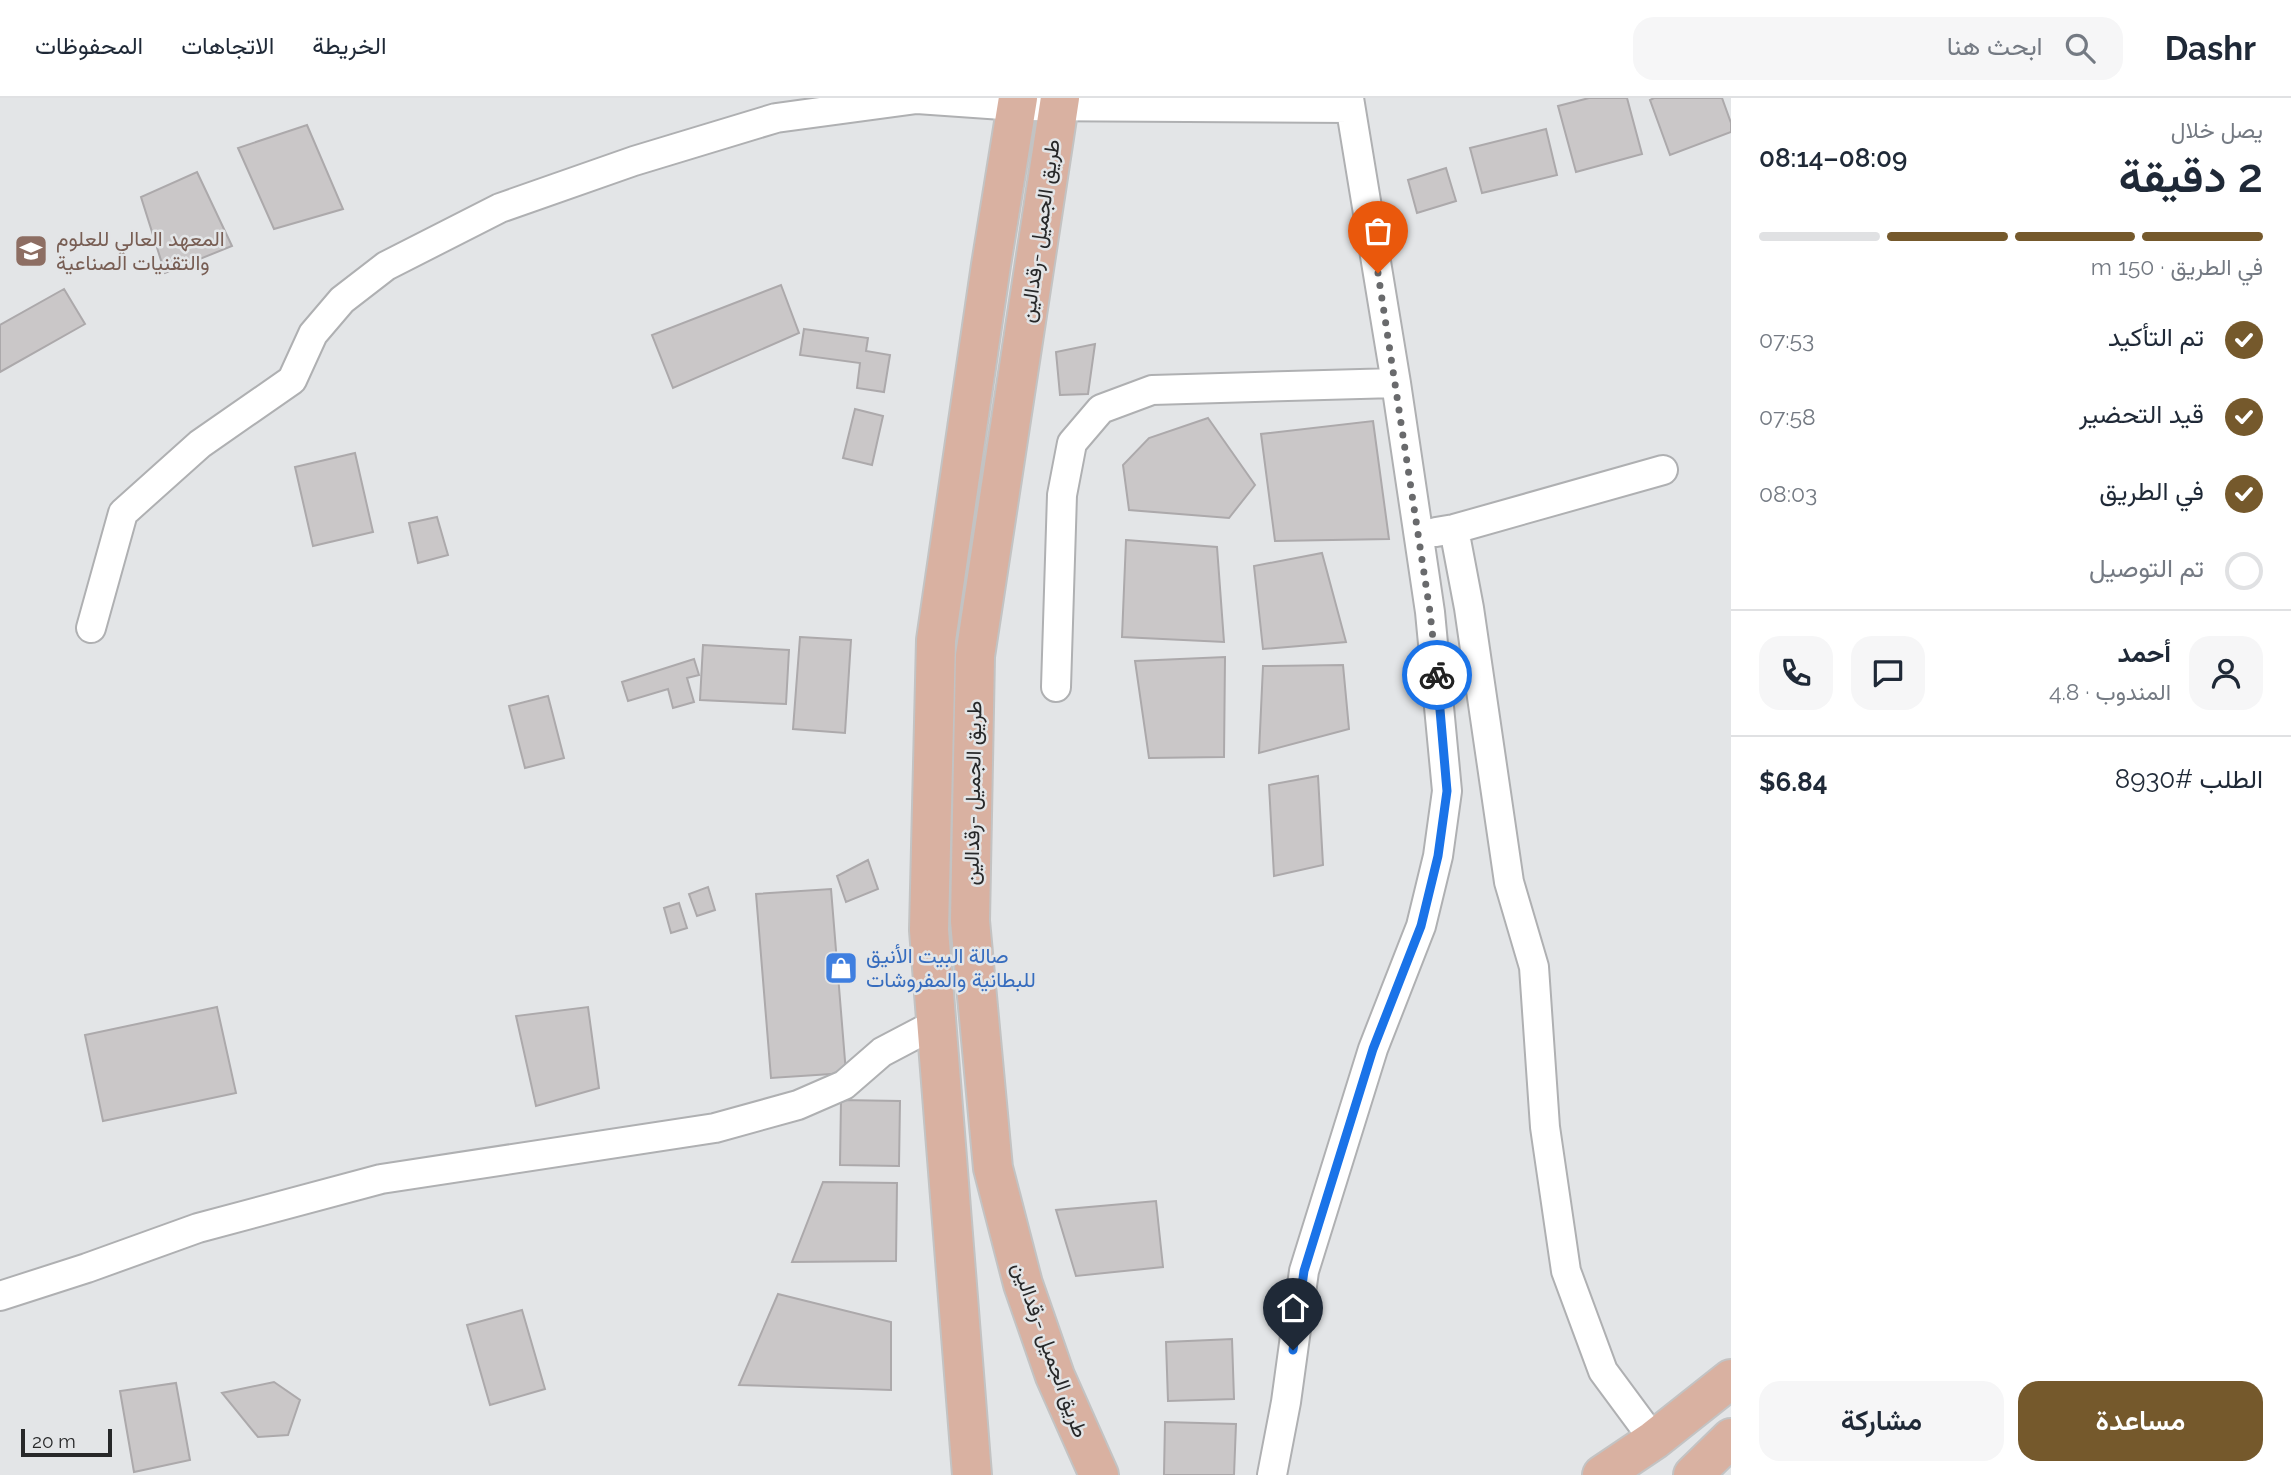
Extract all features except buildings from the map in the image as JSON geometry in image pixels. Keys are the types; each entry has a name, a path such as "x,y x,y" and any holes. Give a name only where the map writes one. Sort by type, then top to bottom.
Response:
{"main road":[{"name":"طريق الجميل -رقدالين","path":"972,1475 929,930 936,640 1017,102"},
{"name":"طريق الجميل -رقدالين","path":"1059,102 975,656 970,921 993,1168 1023,1283 1055,1376 1099,1475"},
{"path":"1602,1475 1654,1440 1731,1378"},
{"path":"1693,1475 1731,1438"}],"street":[{"path":"92,628 123,513 200,444 292,380 313,334 342,300 386,266 500,208 634,161 776,118 917,99 1349,103 1396,383 1430,612 1447,791 1438,856 1421,926 1373,1049 1304,1271 1286,1402 1272,1475"},
{"path":"1056,687 1062,495 1072,443 1101,409 1153,390 1396,383"},
{"path":"1418,534 1454,529 1663,470"},
{"path":"1454,529 1469,608 1509,882 1534,967 1545,1128 1566,1271 1604,1371 1654,1440"},
{"path":"0,1296 198,1228 381,1179 715,1128 786,1108 844,1085 883,1052 937,1023"}],"way so far":[{"path":"1378,273 1430,612 1437,675"}],"place":[{"name":"المعهد العالي للعلوم والتقنيات الصناعية","path":"31,251"},
{"name":"صالة البيت الأنيق للبطانية والمفروشات","path":"841,968"}],"route":[{"path":"1293,1350 1304,1271 1373,1049 1421,926 1438,856 1447,791 1437,675"}]}
